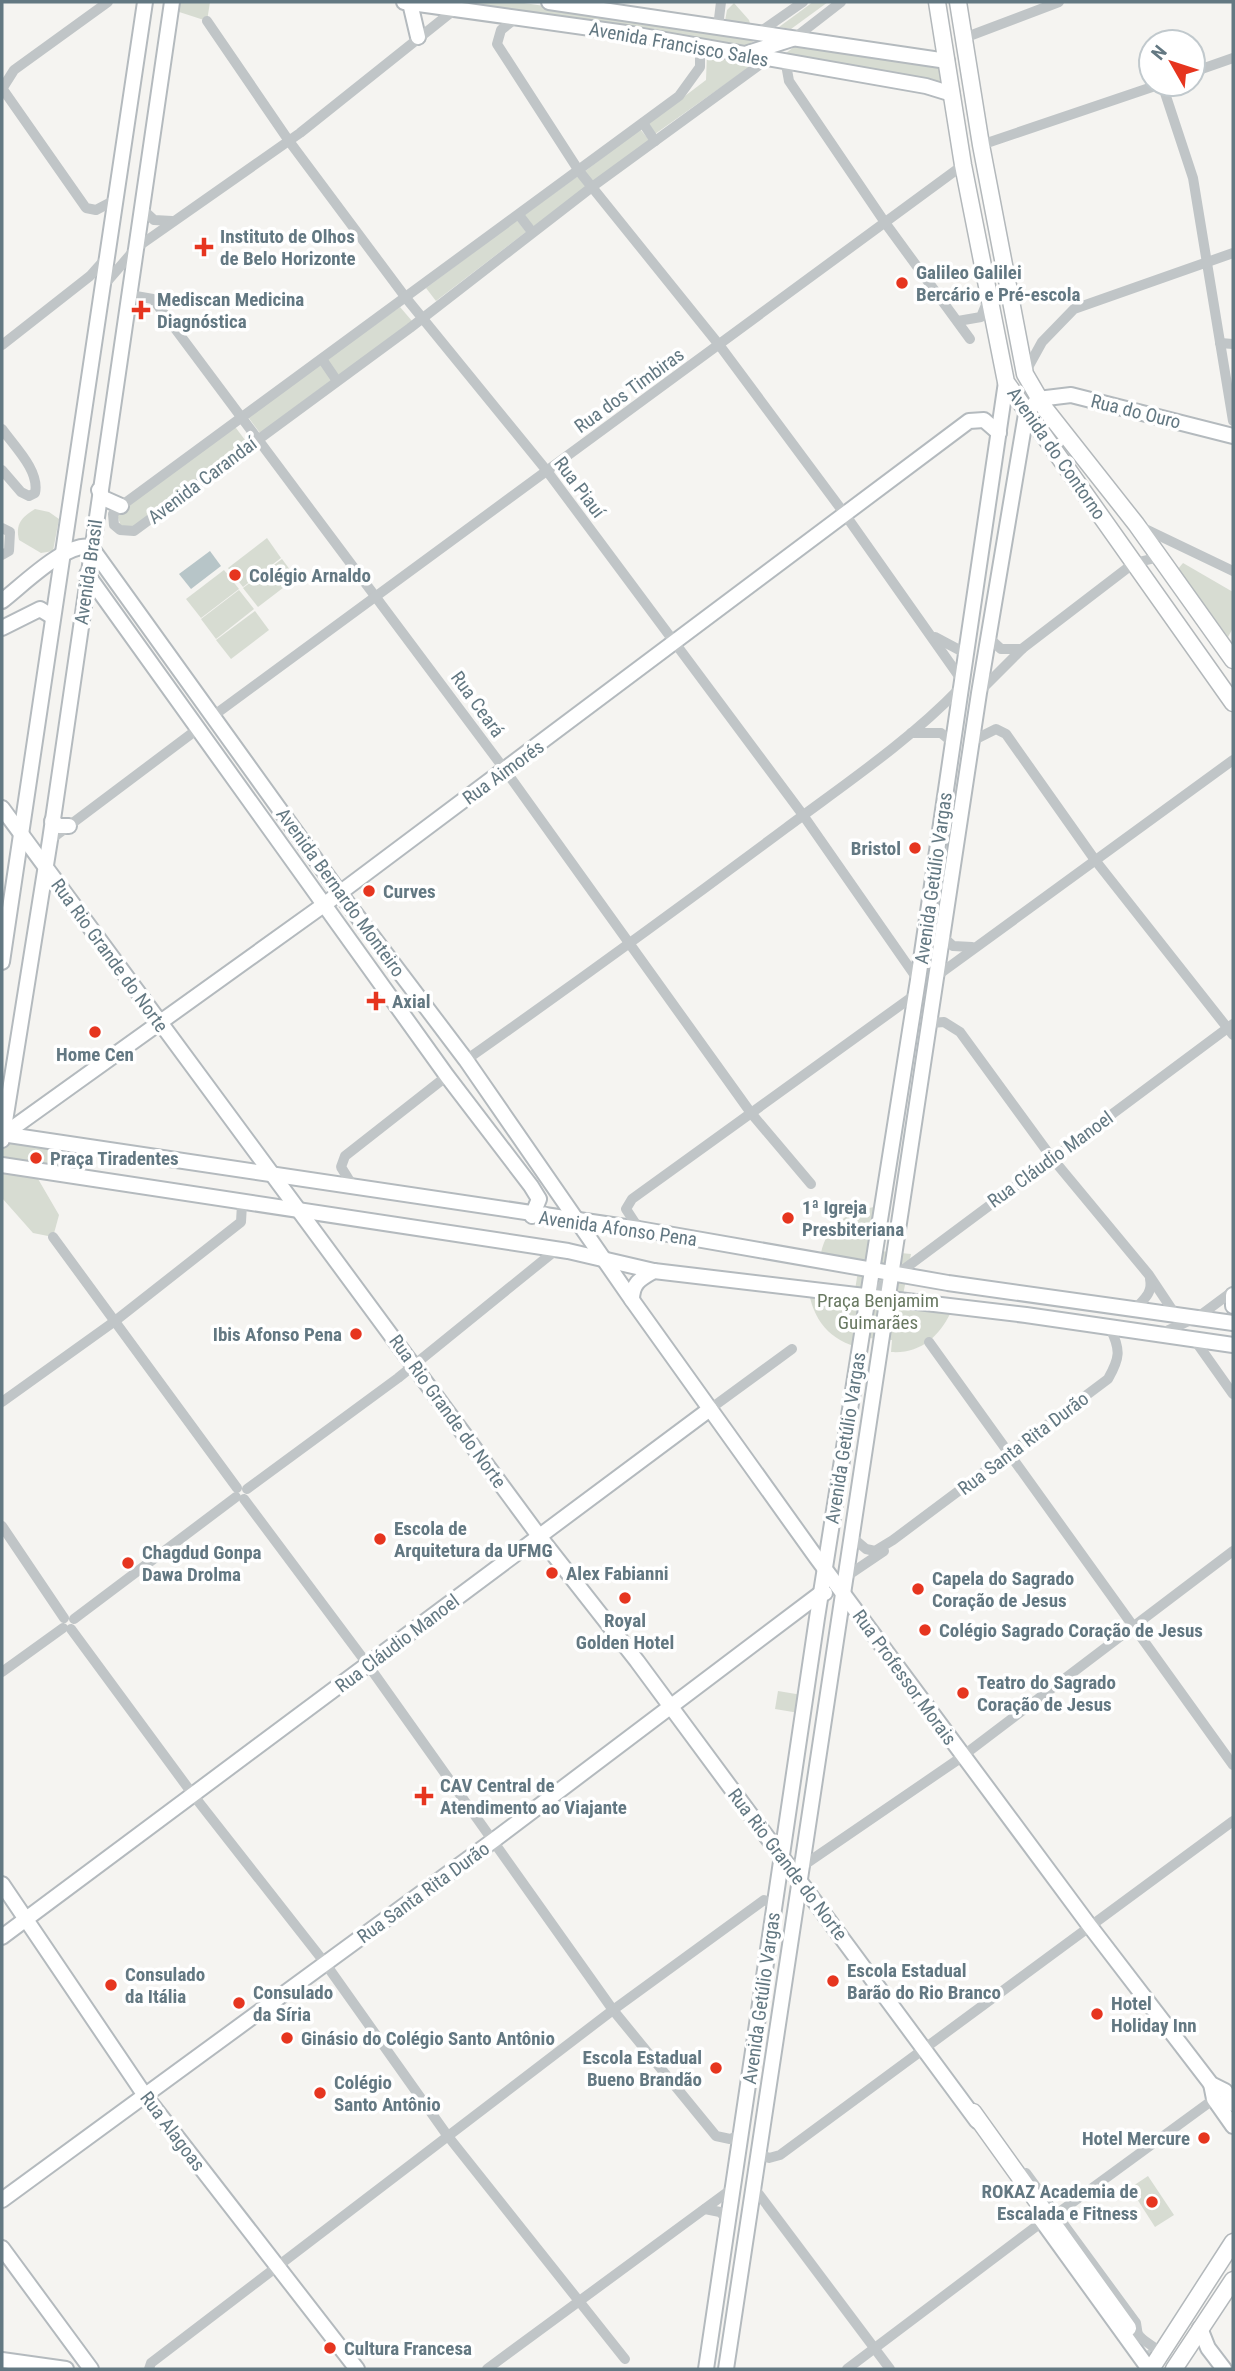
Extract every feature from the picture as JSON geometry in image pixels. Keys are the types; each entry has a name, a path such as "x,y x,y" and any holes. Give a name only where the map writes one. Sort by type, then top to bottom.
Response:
{"main road":[{"name":"Avenida do Contorno","path":"937,2 963,165 1006,382 1026,414 1233,703"},
{"name":"Avenida do Contorno","path":"958,2 980,139 1025,374 1038,399 1136,524 1233,660"},
{"path":"947,61 955,64 963,74 980,139"},
{"path":"973,2112 1130,2334"},
{"path":"1174,2365 1233,2242"},
{"path":"1150,2369 1174,2365 1233,2280"}],"street":[{"path":"108,2 14,70 3,81 86,208 96,210 117,199"},
{"name":"Avenida Brasil","path":"2,1137 50,840 172,2"},
{"name":"Avenida Francisco Sales","path":"404,2 459,6 516,18 626,33 766,60 926,86 952,94"},
{"path":"410,2 418,37"},
{"name":"Avenida Francisco Sales","path":"549,2 947,61"},
{"path":"719,27 721,2"},
{"path":"757,34 803,2"},
{"name":"Avenida Carandaí","path":"700,48 700,67 688,88 579,171 121,506 113,514 114,525 120,530 134,531 423,318 532,232 841,2"},
{"path":"964,38 1059,2"},
{"name":"Avenida Brasil","path":"2,962 8,883 22,837 117,199 143,5"},
{"path":"90,276 98,279 103,290 136,248 289,141 459,6"},
{"path":"626,33 630,13"},
{"path":"466,1060 632,943 911,733 961,683 844,513 720,346 579,171 497,44 501,30 516,18"},
{"name":"Rua Piauí","path":"207,21 289,141 406,298 547,471 803,815 917,987"},
{"path":"736,54 760,51 794,38"},
{"path":"1207,67 1233,58"},
{"path":"794,64 787,71 789,81 886,224 970,339"},
{"path":"980,139 1137,91"},
{"path":"1166,98 1193,178 1205,264 1233,421"},
{"path":"643,122 655,141"},
{"name":"Rua dos Timbiras","path":"213,716 963,165"},
{"path":"141,208 154,220 173,221"},
{"path":"519,215 532,232"},
{"path":"1025,374 1042,342 1073,309 1233,253"},
{"path":"2,345 90,276 108,255"},
{"name":"Rua Ceará","path":"130,295 153,299 242,415 632,943 751,1113 811,1184"},
{"path":"958,321 981,317 988,299"},
{"path":"1018,346 1042,342"},
{"path":"1220,343 1233,344"},
{"path":"322,359 337,381"},
{"name":"Avenida Getúlio Vargas","path":"706,2369 821,1593 917,987 1006,382"},
{"name":"Rua do Ouro","path":"1038,399 1071,395 1233,436"},
{"name":"Avenida Getúlio Vargas","path":"726,2369 802,1882 979,692 1026,414 1038,399"},
{"name":"Rua Aimorés","path":"2,1137 325,904 676,644 844,513 970,421 984,420 999,433"},
{"path":"2,429 30,469 36,482 35,493 29,496 20,492 2,470"},
{"path":"99,490 103,498 121,506"},
{"path":"1136,524 1233,571"},
{"path":"2,528 10,532 12,541 9,551 2,555"},
{"path":"2,601 63,553 83,545 91,547"},
{"name":"Avenida Bernardo Monteiro","path":"91,547 339,892 466,1060 609,1262"},
{"path":"957,713 1023,649 1134,563 1143,558 1160,557"},
{"name":"Avenida Bernardo Monteiro","path":"87,574 447,1076 531,1186"},
{"path":"2,628 40,609 53,617"},
{"path":"929,633 965,653 976,652 988,637 1001,649 1023,649"},
{"path":"22,837 50,840 199,728"},
{"path":"972,741 996,729 1006,734 1096,860 1232,1029"},
{"path":"911,733 941,733 953,743"},
{"path":"938,975 972,947 1233,760"},
{"name":"Rua Rio Grande do Norte","path":"2,808 539,1536 671,1707 973,2112 1058,2213 1136,2323 1130,2334"},
{"path":"52,821 59,827 69,826"},
{"path":"42,889 57,883"},
{"path":"943,937 953,946 972,947"},
{"path":"639,1230 626,1209 632,1199 917,987"},
{"path":"931,1023 944,1022 960,1032 1052,1158 1149,1275 1175,1314"},
{"name":"Rua Cláudio Manoel","path":"868,1296 893,1274 1232,1029"},
{"path":"354,1188 341,1167 345,1156 447,1076"},
{"path":"41,1108 32,1126 36,1133 47,1140"},
{"name":"Avenida Afonso Pena","path":"2,1137 47,1140 532,1216 577,1220 893,1274 1233,1323"},
{"path":"248,1173 256,1163 256,1154"},
{"name":"Avenida Afonso Pena","path":"2,1165 556,1250 654,1271 868,1296 1233,1345"},
{"path":"532,1216 538,1199 531,1186 547,1174"},
{"path":"2,1402 115,1321 241,1222 242,1203"},
{"path":"53,1237 369,1665 614,2010 716,2136 730,2139 741,2135"},
{"path":"2,1672 398,1378 413,1362 556,1250"},
{"name":"Rua Professor Morais","path":"609,1262 632,1300 710,1409 1088,1925 1211,2084 1226,2095 1233,2126"},
{"path":"632,1300 632,1289 638,1280 654,1271"},
{"path":"1135,1309 1149,1295 1152,1287 1149,1275"},
{"path":"1233,1293 1233,1306"},
{"path":"1156,1335 1198,1317 1233,1293"},
{"name":"Rua Santa Rita Durão","path":"853,1538 866,1549 875,1550 893,1540 1108,1379 1119,1360 1120,1347 1110,1328"},
{"path":"1194,1339 1233,1394"},
{"path":"929,1342 1233,1765"},
{"name":"Rua Cláudio Manoel","path":"2,1937 792,1349"},
{"path":"2,1526 68,1623 194,1796 325,1963 447,2135 625,2359"},
{"name":"Rua Santa Rita Durão","path":"847,1576 885,1550 893,1540"},
{"path":"782,1856 804,1865 963,1756 1233,1550"},
{"path":"821,1593 845,1595"},
{"name":"Rua Santa Rita Durão","path":"2,2200 494,1840 821,1593"},
{"path":"760,2154 769,2158 780,2155 1088,1925 1233,1821"},
{"name":"Rua Alagoas","path":"2,1884 146,2097 357,2369"},
{"path":"798,1905 807,1899 817,1903"},
{"path":"149,2369 151,2362 614,2010 764,1900 775,1905"},
{"path":"1058,2213 1226,2095"},
{"name":"Rua Rio Grande do Norte","path":"973,2112 993,2153 1042,2222 1130,2334 1150,2369"},
{"path":"487,2369 733,2188"},
{"path":"755,2189 890,2369"},
{"path":"705,2209 720,2212 729,2220"},
{"path":"847,2369 1042,2222"},
{"path":"2,2248 91,2369"},
{"path":"1200,2328 1208,2348 1224,2369"},
{"name":"Rua Rio Grande do Norte","path":"1130,2334 1174,2365"},
{"path":"2,2360 63,2369 72,2342"}],"green space":[{"path":"171,2 210,2 207,21 170,9"},
{"path":"471,2 517,2 723,32 727,10 734,3 749,20 755,40 742,49 465,7"},
{"path":"813,2 828,2 791,29 779,27"},
{"path":"798,44 942,66 946,83 782,56"},
{"path":"707,54 755,63 655,134 648,124 706,80"},
{"path":"640,129 649,140 593,184 584,172"},
{"path":"578,176 587,186 532,228 523,216"},
{"path":"517,220 526,232 436,301 426,288"},
{"path":"400,307 412,321 338,376 326,360"},
{"path":"321,364 333,379 260,433 248,417"},
{"path":"233,424 248,444 133,528 121,526 117,515"},
{"path":"35,509 49,512 59,519 53,551 41,553 19,540 21,522"},
{"path":"267,538 281,558 243,587 228,568"},
{"path":"282,559 296,578 258,607 243,588"},
{"path":"1183,563 1233,592 1233,628 1228,637 1178,569"},
{"path":"224,570 239,589 201,618 186,599"},
{"path":"239,590 254,609 216,639 201,619"},
{"path":"255,611 269,630 231,659 216,640"},
{"name":"Praça Tiradentes","path":"2,1102 3,1135 72,1144 67,1174 34,1172 59,1215 53,1237 33,1233 2,1198"},
{"name":"Praça Benjamim Guimarães","path":"874,1207 886,1209 880,1251 911,1254 903,1295 951,1312 934,1336 920,1347 911,1350 891,1352 892,1340 869,1338 867,1349 836,1338 816,1315 809,1293 855,1290 860,1259 821,1253 833,1227 855,1212"},
{"path":"778,1691 802,1695 799,1713 775,1709"},
{"name":"ROKAZ Academia de Escalada e Fitness","path":"1148,2176 1174,2215 1155,2227 1130,2188"}],"shaded area":[{"path":"210,551 221,566 191,589 179,574"}],"tunnel":[{"path":"1132,2332 1165,2369"}],"place":[{"name":"Instituto de Olhos de Belo Horizonte","path":"204,247"},
{"name":"Galileo Galilei Bercário e Pré-escola","path":"902,283"},
{"name":"Mediscan Medicina Diagnóstica","path":"141,310"},
{"name":"Colégio Arnaldo","path":"235,575"},
{"name":"Bristol","path":"915,848"},
{"name":"Curves","path":"369,891"},
{"name":"Axial","path":"376,1001"},
{"name":"Home Cen","path":"95,1032"},
{"name":"Praça Tiradentes","path":"36,1158"},
{"name":"1ª Igreja Presbiteriana","path":"788,1218"},
{"name":"Ibis Afonso Pena","path":"356,1334"},
{"name":"Escola de Arquitetura da UFMG","path":"380,1539"},
{"name":"Chagdud Gonpa Dawa Drolma","path":"128,1563"},
{"name":"Alex Fabianni","path":"552,1573"},
{"name":"Capela do Sagrado Coração de Jesus","path":"918,1589"},
{"name":"Royal Golden Hotel","path":"625,1598"},
{"name":"Colégio Sagrado Coração de Jesus","path":"925,1630"},
{"name":"Teatro do Sagrado Coração de Jesus","path":"963,1693"},
{"name":"CAV Central de Atendimento ao Viajante","path":"424,1796"},
{"name":"Escola Estadual Barão do Rio Branco","path":"833,1981"},
{"name":"Consulado da Itália","path":"111,1985"},
{"name":"Consulado da Síria","path":"239,2003"},
{"name":"Hotel Holiday Inn","path":"1097,2014"},
{"name":"Ginásio do Colégio Santo Antônio","path":"287,2038"},
{"name":"Escola Estadual Bueno Brandão","path":"716,2068"},
{"name":"Colégio Santo Antônio","path":"320,2093"},
{"name":"Hotel Mercure","path":"1204,2138"},
{"name":"ROKAZ Academia de Escalada e Fitness","path":"1152,2202"},
{"name":"Cultura Francesa","path":"330,2348"}]}
